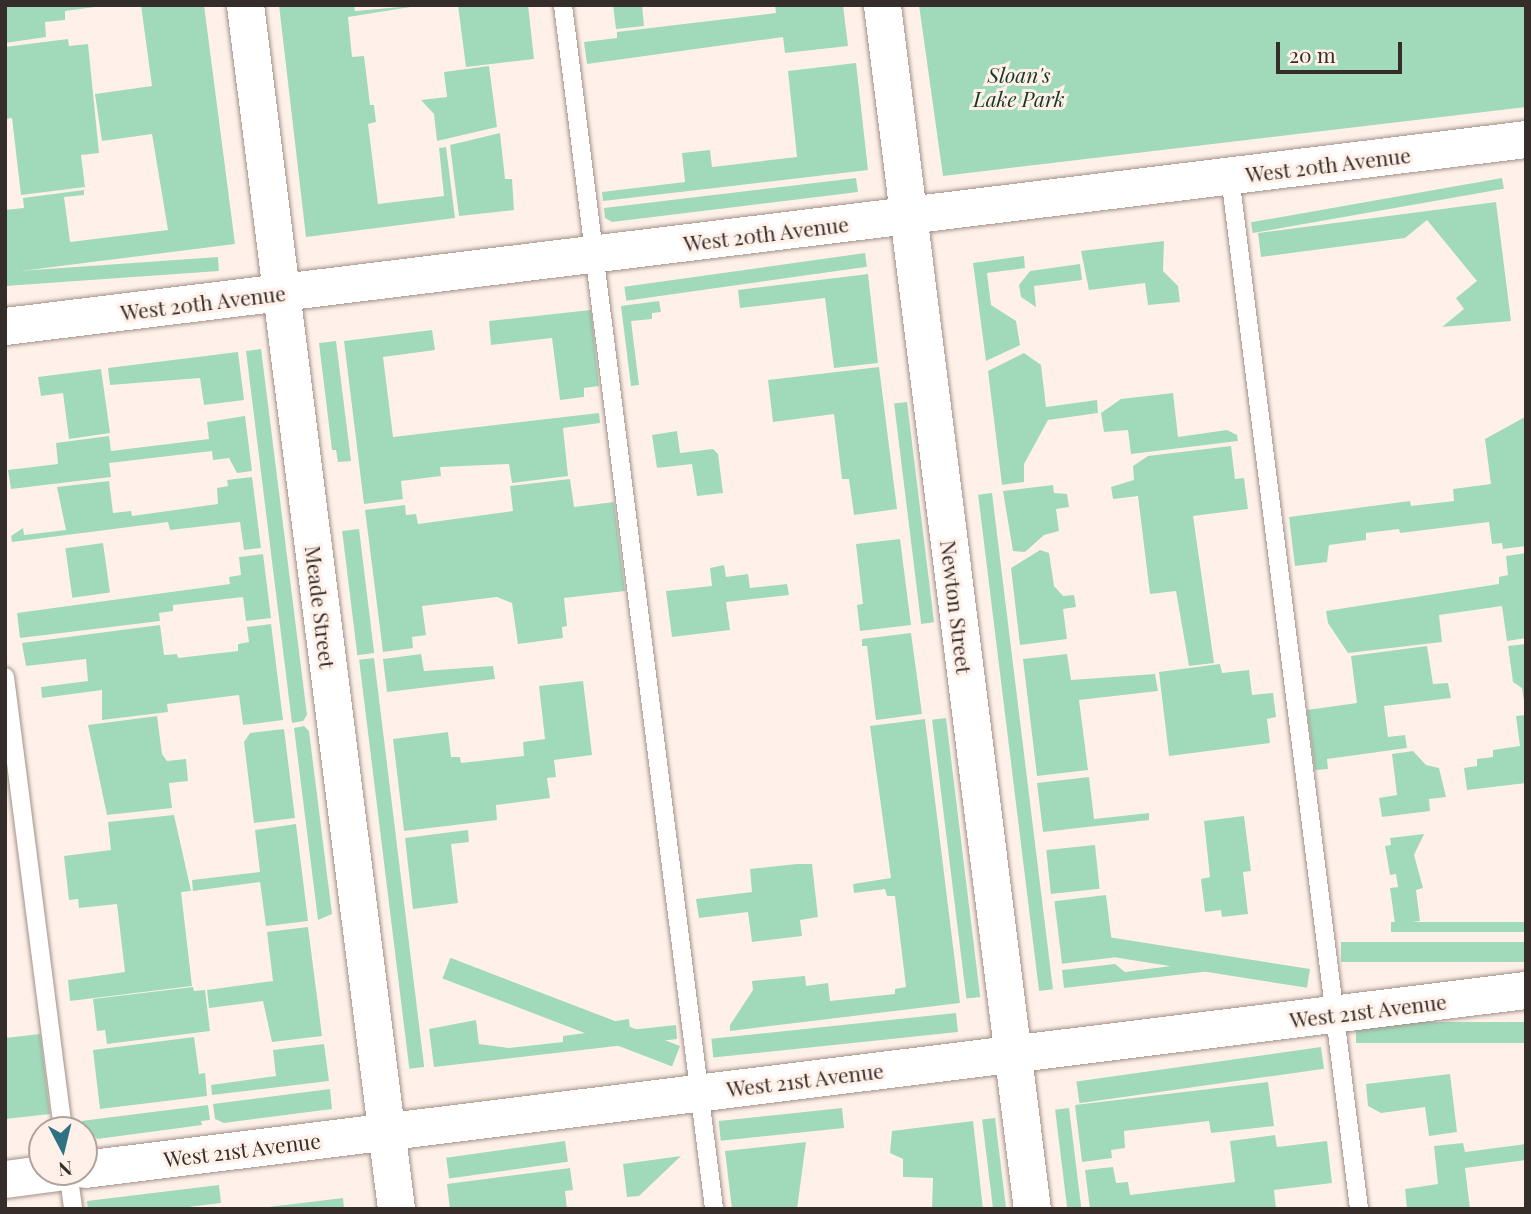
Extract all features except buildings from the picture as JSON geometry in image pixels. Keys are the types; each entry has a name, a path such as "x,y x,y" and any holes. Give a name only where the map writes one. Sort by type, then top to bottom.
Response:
{"street":[{"name":"Meade Street","path":"245,5 396,1209"},
{"name":"Newton Street","path":"882,5 1032,1209"},
{"name":"West 20th Avenue","path":"5,327 1526,139"},
{"name":"West 21st Avenue","path":"98,1167 1526,990"},
{"path":"5,1178 28,1175"}],"lane":[{"path":"563,5 714,1209"},
{"path":"1230,176 1359,1209"},
{"path":"5,677 61,1116"},
{"path":"70,1186 73,1209"}],"green space":[{"path":"5,5 110,5 65,11 65,20 45,22 46,37 5,43"},
{"path":"141,5 204,5 235,244 5,273 5,210 24,208 23,198 84,190 84,195 64,197 70,242 168,230 152,134 102,141 95,94 152,86"},
{"path":"279,5 354,5 355,11 423,5 348,17 352,57 364,56 370,105 374,105 376,122 368,124 378,204 444,196 439,148 446,147 455,218 306,237"},
{"path":"458,5 528,5 534,59 466,67"},
{"path":"613,5 642,5 644,26 616,29"},
{"path":"775,5 843,5 848,46 785,53 783,37 587,64 584,42 617,38 617,32 776,13"},
{"name":"Sloan's Lake Park","path":"919,5 1526,5 1526,107 943,176"},
{"path":"68,39 69,46 88,44 99,153 81,155 85,187 21,195 12,118 5,119 5,47"},
{"path":"856,63 868,170 603,201 602,192 685,182 682,153 710,150 712,167 797,157 788,71"},
{"path":"489,66 497,127 437,141 434,114 421,100 447,97 444,72"},
{"path":"500,133 505,179 512,179 514,210 459,216 450,145"},
{"path":"856,178 858,192 612,222 605,218 604,208"},
{"path":"1502,178 1504,189 1253,233 1251,222"},
{"path":"1496,202 1511,321 1442,327 1464,309 1456,298 1477,281 1427,220 1405,238 1261,257 1258,233"},
{"path":"1164,241 1163,271 1178,286 1180,302 1148,305 1145,283 1089,290 1081,251"},
{"path":"865,253 867,267 626,301 624,287"},
{"path":"1024,256 1025,268 987,273 991,305 1016,321 1020,345 986,361 973,263"},
{"path":"218,257 219,271 5,286 5,272"},
{"path":"1080,264 1082,280 1034,286 1036,307 1021,297 1019,285 1030,271"},
{"path":"868,274 878,363 834,368 825,298 740,308 738,290"},
{"path":"659,301 661,312 652,313 652,319 631,321 639,385 631,386 621,306"},
{"path":"591,310 599,386 584,388 584,397 560,400 552,338 491,345 489,321"},
{"path":"432,330 435,350 383,357 393,437 599,413 600,423 563,428 568,476 512,483 509,464 440,467 441,476 401,481 403,499 364,504 344,341"},
{"path":"336,341 351,461 338,462 336,450 332,450 319,343"},
{"path":"261,349 307,715 303,721 292,723 246,351"},
{"path":"238,352 244,400 204,405 200,378 110,385 108,368"},
{"path":"1024,353 1041,365 1046,407 1097,400 1098,413 1048,420 1024,464 1024,482 1002,485 988,371"},
{"path":"879,367 897,509 854,515 849,479 842,479 834,414 773,422 768,380"},
{"path":"101,369 110,433 69,439 63,393 41,396 38,377"},
{"path":"1173,393 1178,437 1227,430 1237,435 1238,441 1131,454 1128,430 1104,432 1101,413 1121,399"},
{"path":"907,402 934,622 921,624 894,404"},
{"path":"245,416 252,471 237,473 229,458 213,460 212,451 109,463 111,477 11,489 8,470 58,464 56,443 109,436 111,451 209,439 207,422"},
{"path":"1525,417 1526,546 1503,549 1502,543 1492,544 1489,522 1400,533 1399,529 1366,533 1366,540 1329,545 1327,562 1295,566 1289,517 1410,501 1411,506 1454,501 1453,489 1491,484 1485,439"},
{"path":"677,431 680,453 713,449 718,454 723,493 697,496 692,464 657,468 652,435"},
{"path":"1231,446 1235,479 1244,478 1248,509 1193,516 1214,663 1189,666 1176,591 1150,594 1138,496 1113,499 1111,487 1134,480 1133,466 1148,456"},
{"path":"252,477 261,548 244,550 240,522 170,530 168,522 12,542 11,536 23,528 24,535 66,530 57,487 109,481 113,513 131,511 132,516 218,504 217,488 228,486 227,480"},
{"path":"570,479 574,507 614,502 625,591 564,598 567,626 562,627 563,638 518,644 512,603 497,597 422,606 426,635 412,637 413,648 383,652 365,510 405,505 406,515 416,514 418,524 513,511 510,486"},
{"path":"1053,485 1054,493 1067,494 1069,507 1056,509 1059,531 1044,535 1025,552 1013,551 1003,491"},
{"path":"992,493 1053,989 1039,991 978,495"},
{"path":"359,529 374,653 357,655 342,531"},
{"path":"900,539 911,625 860,631 857,605 863,604 856,544"},
{"path":"103,543 110,593 72,598 65,548"},
{"path":"1040,550 1049,553 1054,586 1063,596 1074,595 1076,607 1063,609 1067,639 1020,645 1011,568"},
{"path":"1526,553 1526,638 1507,641 1502,606 1439,615 1442,642 1348,653 1328,623 1326,611 1499,584 1499,577 1508,575 1506,556"},
{"path":"263,554 271,618 246,621 243,597 173,605 173,611 159,613 160,621 20,638 17,613 230,584 229,577 241,575 239,557"},
{"path":"724,565 726,577 748,574 750,588 787,584 789,595 726,602 730,630 672,637 666,591 712,586 710,568"},
{"path":"271,624 283,720 243,725 239,695 167,704 168,712 102,720 102,690 42,698 41,687 88,681 86,659 26,666 22,643 160,625 164,655 177,654 178,658 238,651 238,644 249,642 247,627"},
{"path":"911,633 922,714 876,720 867,646 862,646 862,639"},
{"path":"1526,644 1526,714 1522,688 1513,682 1508,646"},
{"path":"1427,646 1433,684 1448,683 1451,698 1384,706 1388,737 1405,735 1407,748 1327,759 1328,769 1315,770 1307,710 1357,703 1351,656"},
{"path":"421,654 424,671 493,666 495,679 387,692 383,659"},
{"path":"1067,654 1071,680 1155,674 1158,691 1079,700 1088,770 1037,776 1023,659"},
{"path":"374,658 424,1067 409,1069 359,660"},
{"path":"1220,664 1222,673 1249,670 1252,695 1273,693 1276,717 1267,719 1270,743 1169,756 1159,672"},
{"path":"583,681 592,755 554,760 556,777 547,778 550,798 496,805 497,820 404,831 393,739 448,732 451,757 460,757 461,763 524,756 523,742 545,739 539,686"},
{"path":"1526,715 1526,783 1467,790 1464,768 1477,766 1477,759 1493,757 1493,750 1520,746 1516,716"},
{"path":"157,716 162,754 167,761 186,759 188,781 169,783 172,808 107,815 88,725"},
{"path":"946,718 980,997 966,999 932,720"},
{"path":"925,719 960,1003 730,1031 730,1025 753,990 752,981 805,976 806,986 828,983 830,1001 895,994 895,989 906,987 895,896 887,896 885,889 854,893 853,884 891,878 870,726"},
{"path":"304,726 309,731 332,914 318,920 294,728"},
{"path":"284,729 295,818 254,823 244,742 250,733"},
{"path":"1413,751 1426,765 1439,768 1446,797 1429,799 1430,811 1382,817 1379,798 1397,795 1392,754"},
{"path":"1089,777 1094,819 1149,813 1149,820 1043,832 1037,783"},
{"path":"174,815 191,891 181,892 192,986 70,1001 68,980 125,972 117,904 79,908 78,899 69,900 64,856 111,850 108,822"},
{"path":"1244,816 1251,871 1243,872 1248,914 1222,917 1221,910 1205,912 1201,879 1210,877 1204,821"},
{"path":"296,824 308,921 266,926 260,882 193,891 192,880 260,872 255,830"},
{"path":"468,830 469,842 451,844 458,903 413,909 405,838"},
{"path":"1424,834 1414,855 1423,888 1416,890 1420,921 1395,924 1390,888 1398,887 1396,874 1390,875 1385,846 1391,845 1390,838"},
{"path":"1095,845 1100,889 1051,894 1046,850"},
{"path":"812,864 818,917 800,920 802,936 752,942 748,912 699,918 696,899 752,892 750,869"},
{"path":"1106,895 1114,958 1062,964 1054,901"},
{"path":"1391,922 1526,922 1526,932 1391,932"},
{"path":"308,927 322,1036 272,1042 263,1001 209,1008 207,990 273,981 267,932"},
{"path":"1067,931 1310,969 1307,988 1064,949"},
{"path":"1341,942 1526,942 1526,962 1341,962"},
{"path":"450,958 680,1046 672,1067 442,978"},
{"path":"1226,959 1228,969 1064,988 1062,970 1115,964 1125,972"},
{"path":"193,987 194,991 205,990 210,1031 107,1044 105,1030 97,1031 93,999"},
{"path":"956,1013 958,1032 713,1058 711,1039"},
{"path":"629,1019 630,1030 676,1025 677,1039 434,1067 429,1029 476,1020 479,1044 509,1048 563,1042 563,1036 609,1030 609,1022"},
{"path":"1356,1022 1526,1022 1526,1043 1356,1043"},
{"path":"40,1034 50,1114 5,1119 5,1038"},
{"path":"194,1037 199,1074 205,1073 207,1096 100,1109 93,1050"},
{"path":"324,1044 329,1081 212,1095 211,1085 276,1076 273,1050"},
{"path":"1321,1047 1324,1069 1079,1103 1076,1081"},
{"path":"1450,1074 1457,1132 1429,1136 1425,1107 1381,1113 1368,1106 1366,1084"},
{"path":"1268,1082 1274,1126 1211,1133 1209,1121 1124,1131 1125,1148 1111,1150 1112,1158 1082,1162 1075,1105"},
{"path":"330,1089 332,1109 224,1123 215,1119 213,1104"},
{"path":"208,1105 210,1120 201,1121 202,1125 98,1139 98,1119"},
{"path":"842,1108 844,1128 721,1141 719,1121"},
{"path":"1069,1108 1081,1209 1067,1209 1055,1110"},
{"path":"995,1118 1006,1209 993,1209 982,1120"},
{"path":"973,1121 983,1209 932,1209 933,1178 903,1177 903,1159 890,1153 892,1131"},
{"path":"1275,1135 1277,1147 1327,1141 1332,1183 1274,1190 1276,1209 1090,1209 1085,1170 1113,1167 1116,1183 1128,1182 1130,1195 1235,1182 1230,1141"},
{"path":"565,1141 568,1162 449,1178 446,1158"},
{"path":"806,1142 797,1209 732,1209 725,1151"},
{"path":"1463,1143 1465,1152 1526,1144 1526,1160 1465,1168 1470,1209 1407,1209 1405,1189 1438,1184 1434,1146"},
{"path":"681,1156 639,1196 627,1197 623,1164"},
{"path":"570,1168 573,1190 565,1191 567,1209 450,1209 447,1184"},
{"path":"219,1185 221,1203 172,1209 88,1209 87,1201"},
{"path":"343,1198 344,1209 252,1209"}]}
